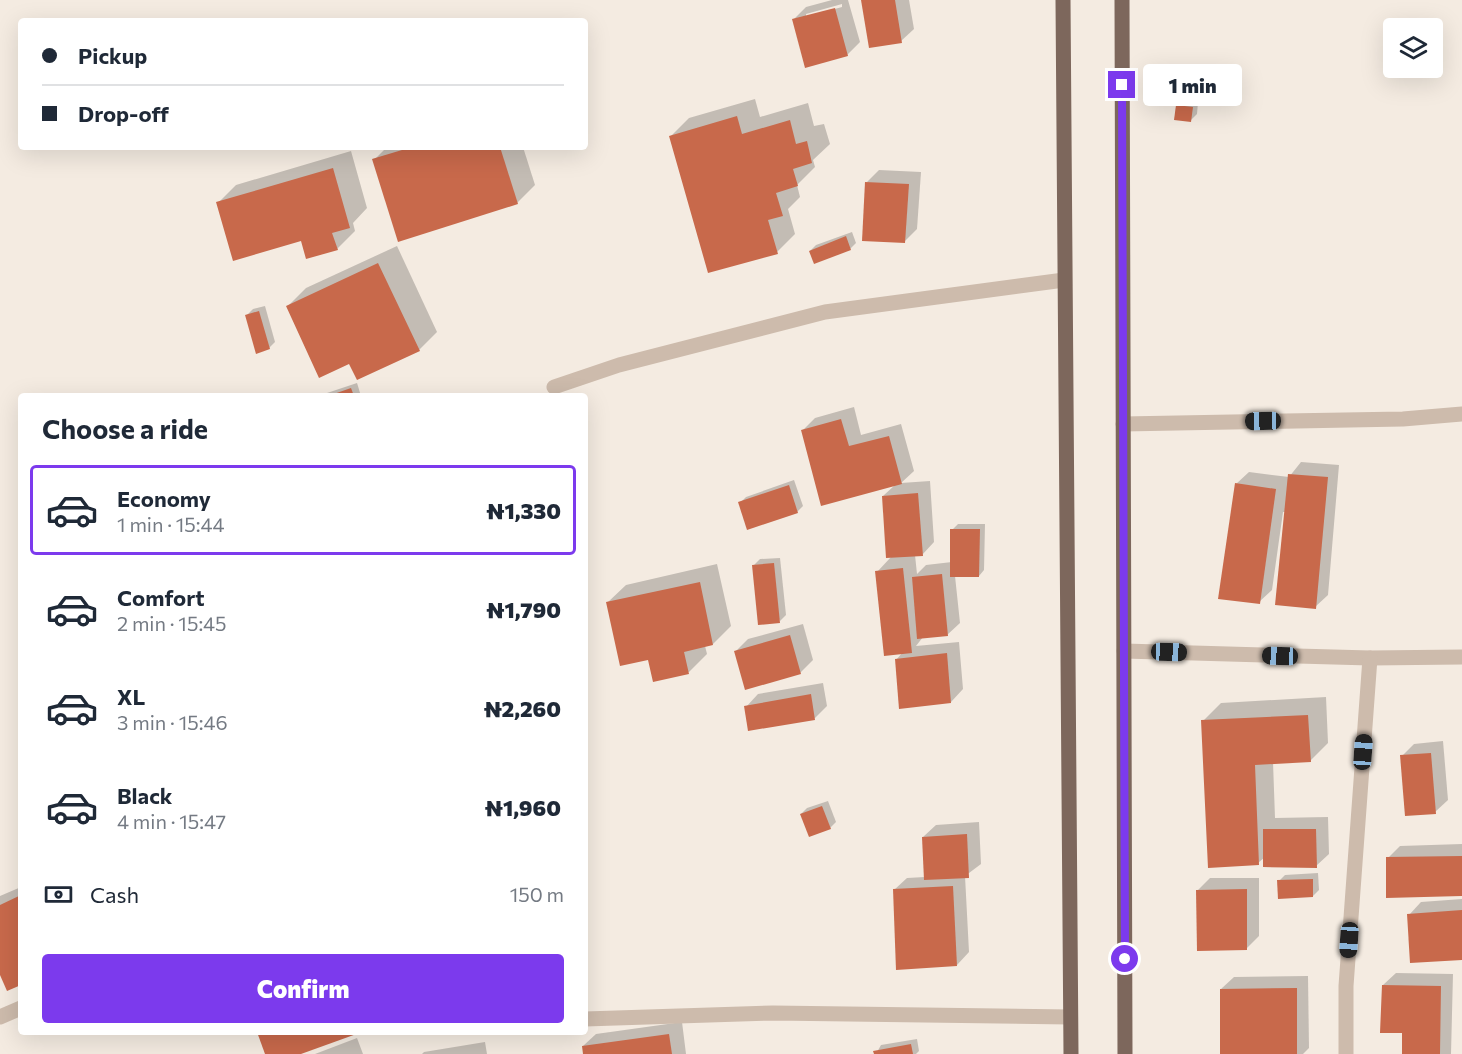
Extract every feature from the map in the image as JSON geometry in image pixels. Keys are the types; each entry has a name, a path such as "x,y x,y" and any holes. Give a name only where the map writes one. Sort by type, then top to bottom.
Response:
{"main road":[{"path":"1063,0 1071,1054"},
{"path":"1122,0 1125,1054"}],"street":[{"path":"554,387 619,365 825,312 1064,280"},
{"path":"1123,424 1402,418 1462,414"},
{"path":"1124,651 1370,658 1462,657"},
{"path":"1346,1054 1346,986 1370,658"},
{"path":"0,1017 18,1009"},
{"path":"588,1019 773,1013 1070,1017"}],"building":[{"path":"861,0 895,0 902,43 869,48"},
{"path":"835,8 848,56 805,68 792,19"},
{"path":"1176,105 1193,107 1191,122 1174,120"},
{"path":"737,116 742,134 790,120 796,144 807,141 812,163 793,169 798,186 776,193 783,216 768,220 778,254 708,273 669,136"},
{"path":"402,150 501,150 518,204 398,242 372,159"},
{"path":"333,168 350,228 332,233 338,250 306,259 301,241 233,261 216,202"},
{"path":"865,182 909,184 905,243 862,241"},
{"path":"846,236 851,250 814,264 809,251"},
{"path":"378,263 420,351 357,380 349,364 319,378 286,306"},
{"path":"259,311 270,349 256,354 245,315"},
{"path":"351,388 353,393 337,393"},
{"path":"841,419 849,446 889,436 902,484 821,506 801,430"},
{"path":"1288,474 1328,477 1316,609 1275,605"},
{"path":"1235,483 1276,489 1260,604 1218,599"},
{"path":"789,485 798,513 747,530 738,502"},
{"path":"918,493 923,556 886,558 882,496"},
{"path":"950,529 980,529 979,577 950,577"},
{"path":"774,563 780,623 758,625 752,565"},
{"path":"903,568 912,653 884,656 875,571"},
{"path":"942,574 948,636 917,639 912,577"},
{"path":"700,582 713,645 684,652 689,674 653,682 648,660 620,666 606,602"},
{"path":"790,635 801,674 745,690 734,651"},
{"path":"947,653 951,703 899,709 895,659"},
{"path":"811,694 815,720 748,731 744,706"},
{"path":"1308,715 1311,762 1255,765 1259,865 1208,868 1201,720"},
{"path":"1431,753 1436,814 1405,816 1400,755"},
{"path":"822,806 831,829 809,837 800,814"},
{"path":"1263,829 1316,829 1317,868 1263,867"},
{"path":"967,834 969,878 924,880 922,837"},
{"path":"1462,856 1462,896 1386,898 1386,857"},
{"path":"1313,879 1313,897 1278,899 1277,880"},
{"path":"953,886 957,966 896,970 893,889"},
{"path":"1247,889 1247,950 1197,951 1196,890"},
{"path":"18,896 18,986 7,991 0,975 0,905"},
{"path":"1462,910 1462,960 1410,963 1407,914"},
{"path":"1382,985 1441,986 1440,1054 1402,1054 1402,1033 1380,1033"},
{"path":"1297,988 1297,1054 1220,1054 1220,989"},
{"path":"669,1034 672,1054 583,1054 582,1046"},
{"path":"258,1035 354,1035 301,1054 265,1054"},
{"path":"911,1044 913,1054 874,1054 873,1051"}],"route":[{"path":"1122,85 1125,959"}]}
